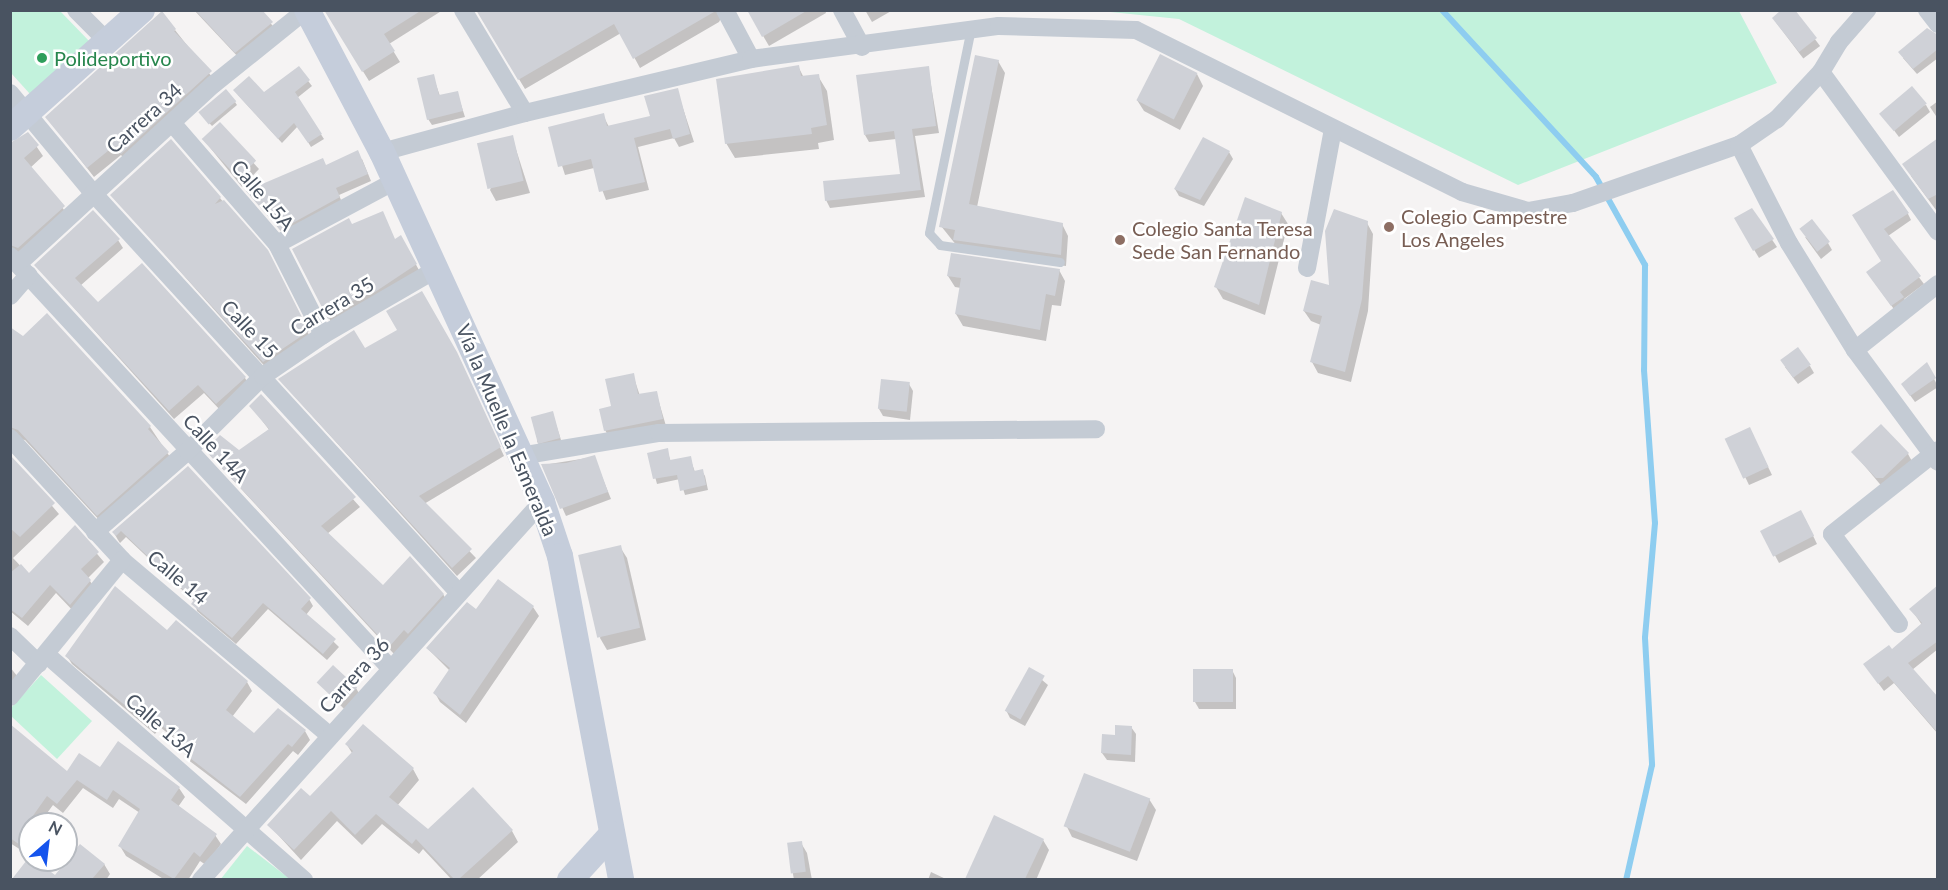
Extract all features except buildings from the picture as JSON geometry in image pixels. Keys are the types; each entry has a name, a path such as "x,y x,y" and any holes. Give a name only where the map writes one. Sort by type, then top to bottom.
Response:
{"street":[{"path":"76,10 108,42"},
{"path":"19,120 142,10"},
{"name":"Carrera 34","path":"10,296 19,265 93,193 306,10"},
{"name":"Vía la Muelle la Esmeralda","path":"306,10 382,152 542,502 560,556 621,879"},
{"path":"463,10 525,112"},
{"path":"725,10 751,59"},
{"path":"842,10 862,47"},
{"path":"382,152 525,112 751,59 970,33 994,18 1136,30 1462,192 1527,211 1573,202 1739,145 1778,119 1821,72 1839,42 1867,10"},
{"path":"1927,10 1938,24"},
{"path":"1821,72 1938,232"},
{"name":"Calle 15","path":"10,93 19,120 93,193 263,376 459,593"},
{"name":"Calle 15A","path":"173,123 277,244 323,335"},
{"path":"1307,268 1333,129"},
{"path":"1739,145 1790,243 1856,350 1936,455 1832,534 1899,624"},
{"path":"277,244 395,181"},
{"name":"Calle 14A","path":"19,265 391,669"},
{"name":"Carrera 35","path":"95,532 188,451 263,376 323,335 437,269"},
{"path":"1856,350 1938,284"},
{"path":"520,456 659,433 1096,429"},
{"name":"Calle 14","path":"10,438 122,560 330,736"},
{"name":"Carrera 36","path":"201,879 542,502"},
{"path":"10,697 43,660 122,560"},
{"name":"Calle 13A","path":"10,636 43,660 304,879"},
{"path":"570,879 612,834"}],"lane":[{"path":"970,33 929,233 940,245 1060,262"}],"green space":[{"name":"Polideportivo","path":"11,11 60,11 91,43 30,94 11,73"},
{"path":"1101,11 1739,11 1777,83 1518,185 1179,19"},
{"path":"41,675 92,721 57,759 11,716 10,709"},
{"path":"247,846 290,879 220,880"}],"waterway":[{"path":"1442,10 1596,177 1645,265 1644,370 1655,523 1645,638 1652,765 1626,880"}],"place":[{"name":"Polideportivo","path":"42,58"},
{"name":"Colegio Campestre Los Angeles","path":"1389,227"},
{"name":"Colegio Santa Teresa Sede San Fernando","path":"1120,240"}]}
